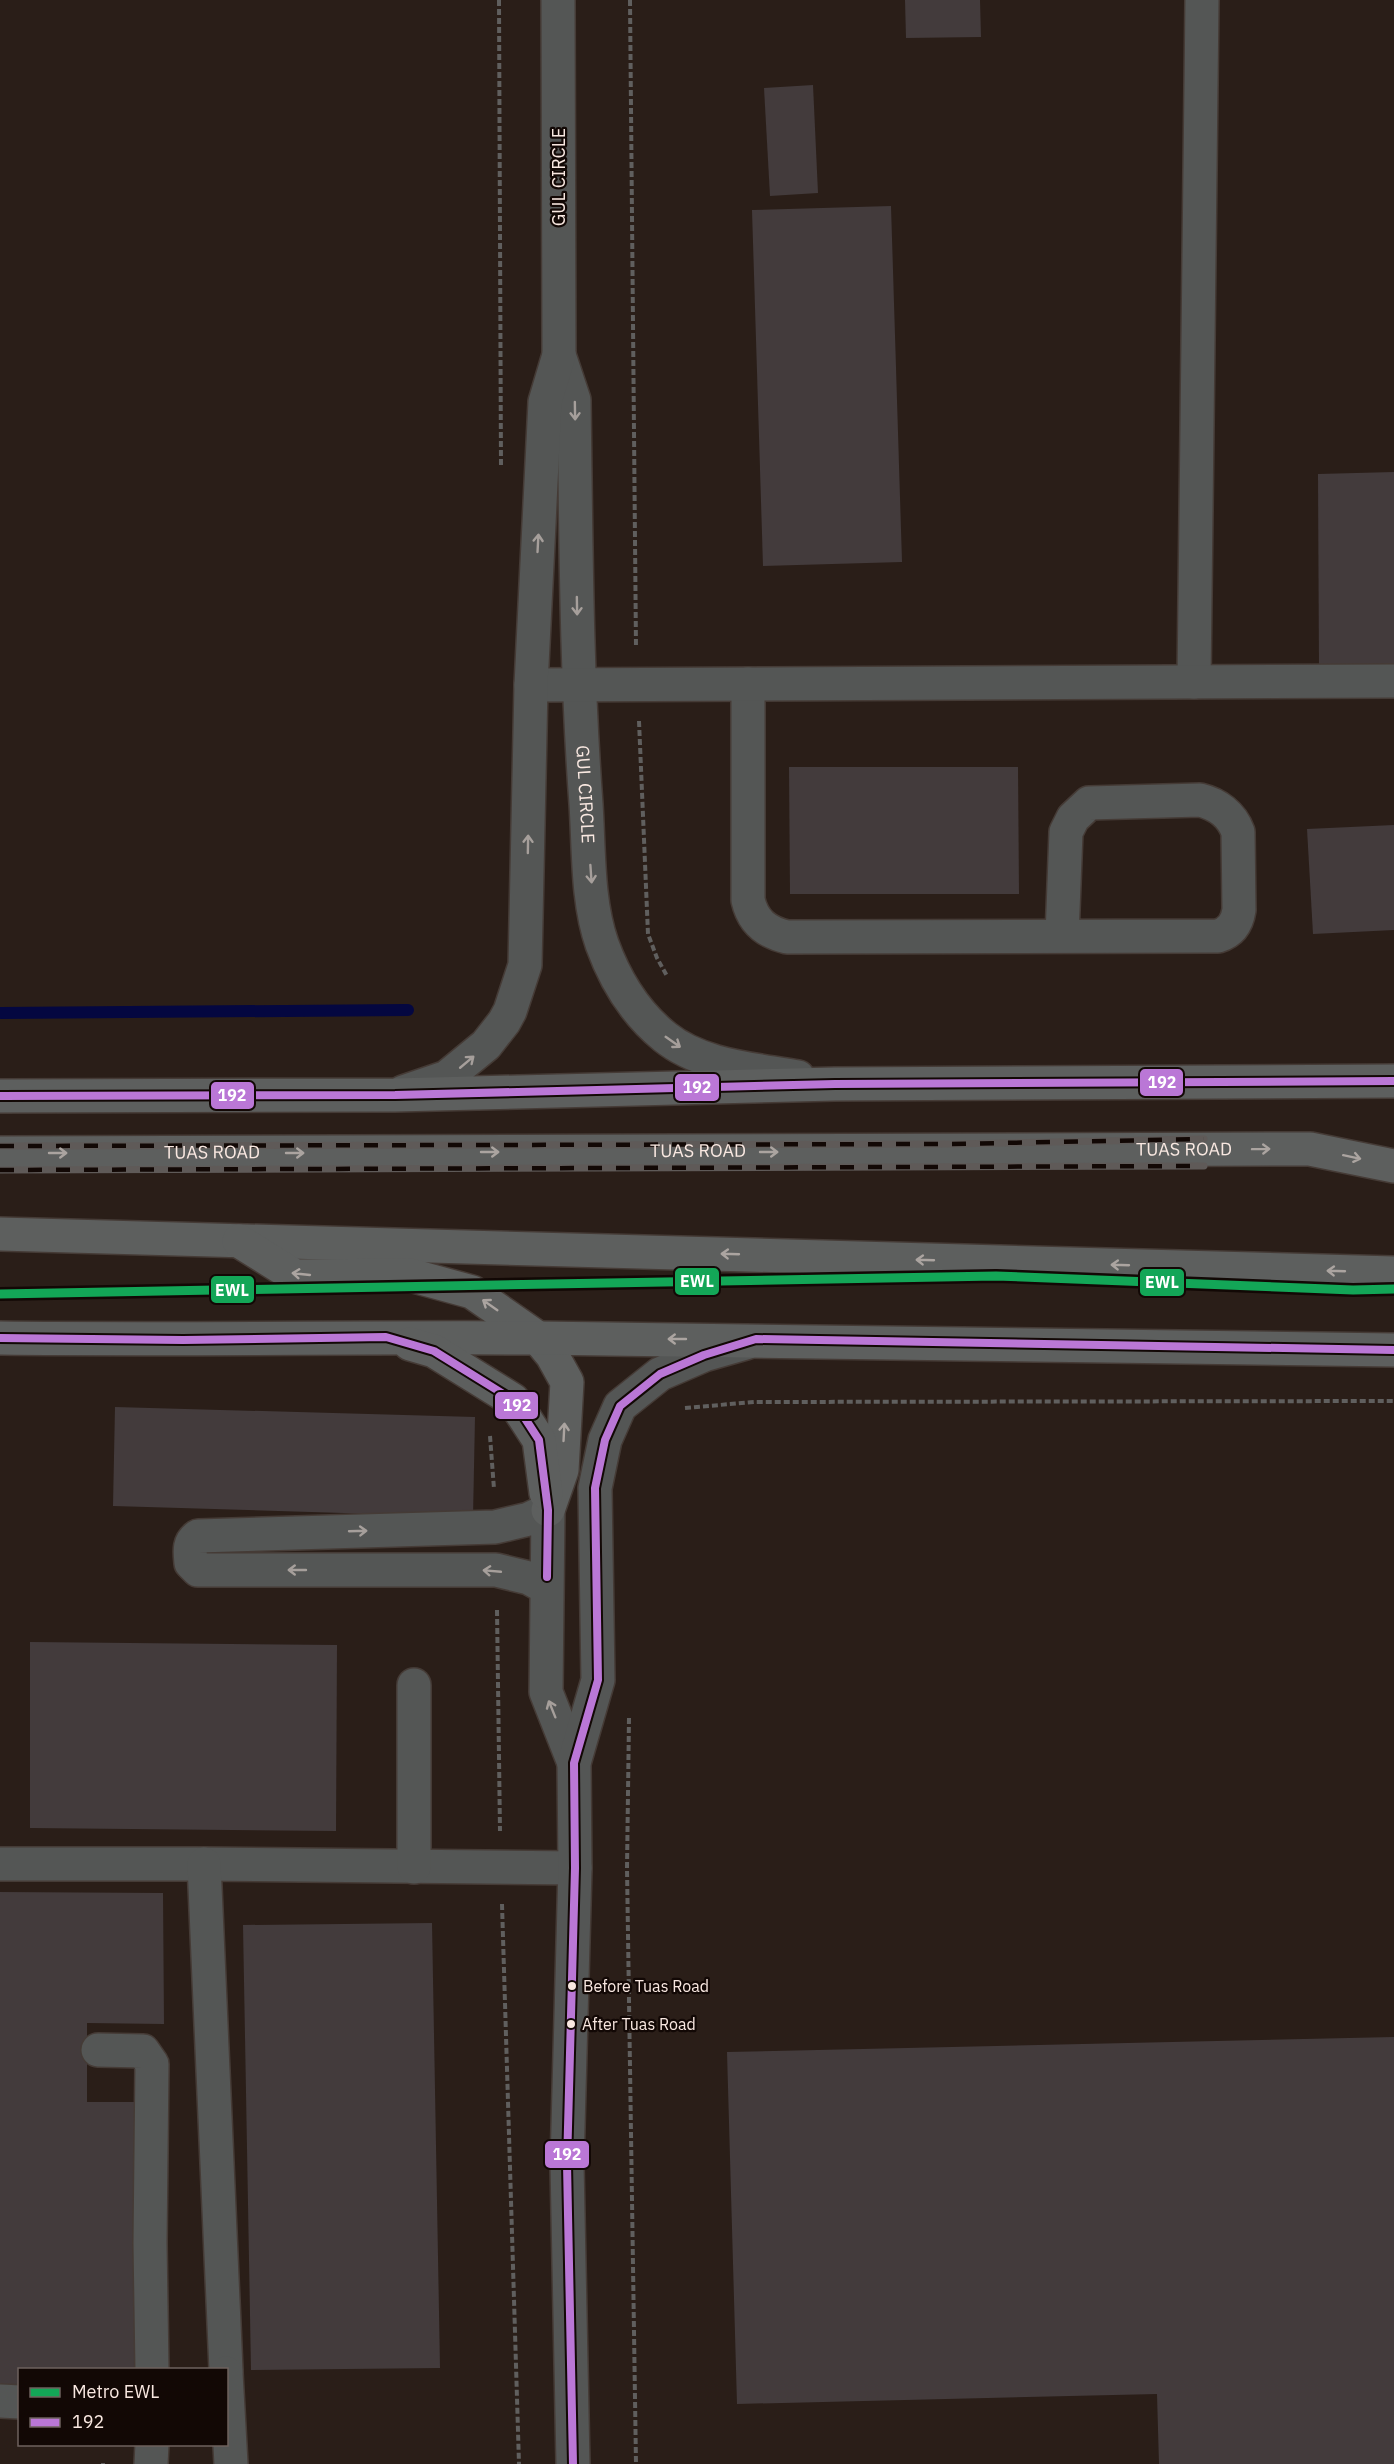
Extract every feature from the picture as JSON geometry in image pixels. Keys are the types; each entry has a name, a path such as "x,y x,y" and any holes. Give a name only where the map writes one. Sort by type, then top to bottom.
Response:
{"main road":[{"path":"0,1096 395,1095 835,1084 1394,1081"},
{"name":"TUAS ROAD","path":"0,1154 1310,1149 1394,1166"},
{"path":"0,1234 1394,1273"},
{"path":"237,1240 295,1275 410,1275 472,1292 538,1338 552,1355 567,1382 562,1470 548,1510"},
{"path":"386,1337 434,1351 513,1400 539,1440 548,1510"},
{"path":"0,1338 183,1340 386,1337 538,1338 1394,1350"}],"street":[{"name":"GUL CIRCLE","path":"558,0 560,355 574,400 578,687 593,909 601,942 628,998 665,1037 685,1051 711,1061 835,1084"},
{"path":"1194,682 1202,0"},
{"name":"GUL CIRCLE","path":"395,1095 447,1077 486,1045 504,1022 514,1002 525,965 531,685 545,402 560,355"},
{"path":"531,685 578,687 1394,681"},
{"path":"748,684 748,900 754,918 764,928 787,937 1212,936 1227,932 1238,918 1238,832 1235,824 1221,809 1200,800 1089,803 1073,818 1066,832 1062,936"},
{"path":"573,2464 567,2164 575,1868 574,1763 598,1680 595,1488 605,1440 620,1406 660,1374 704,1355 756,1340"},
{"path":"547,1588 529,1578 496,1570 198,1570 190,1563 190,1547 193,1539 198,1536 495,1527 529,1519 548,1510 546,1692 574,1763"},
{"path":"414,1685 414,1867"},
{"path":"0,1864 575,1868"},
{"path":"204,1864 226,2368"},
{"path":"98,2050 143,2051 152,2064 150,2243 152,2368"},
{"path":"0,2401 18,2402"},
{"path":"228,2408 231,2464"},
{"path":"151,2464 152,2446"}],"path":[{"path":"630,0 637,685 648,934 667,976"},
{"path":"681,1409 754,1402 1394,1401"},
{"path":"490,1435 493,1455 495,1527"},
{"path":"496,1570 501,1866 519,2464"},
{"path":"629,1714 627,1868 636,2464"}],"building":[{"path":"905,0 980,0 981,37 906,38"},
{"path":"813,85 818,193 770,196 764,88"},
{"path":"891,206 902,562 763,566 752,210"},
{"path":"1394,472 1394,670 1319,671 1318,474"},
{"path":"789,767 1018,767 1019,894 790,894"},
{"path":"1394,825 1394,930 1313,934 1307,829"},
{"path":"115,1407 475,1417 473,1517 113,1506"},
{"path":"30,1642 337,1645 336,1831 30,1828"},
{"path":"0,1892 163,1893 164,2024 87,2023 87,2102 137,2102 137,2368 18,2368 18,2398 0,2398"},
{"path":"432,1923 440,2368 251,2370 243,1925"},
{"path":"1394,2037 1394,2464 1159,2464 1157,2394 737,2404 727,2052"}],"waterway":[{"path":"0,1013 408,1010"}],"railway":[{"path":"0,1146 951,1144 1204,1139"},
{"path":"0,1170 1204,1166"}],"metro line":[{"name":"EWL","path":"0,1294 996,1276 1353,1290 1394,1289"}],"transit line":[{"name":"192","path":"0,1096 395,1095 835,1084 1394,1081"},
{"name":"192","path":"0,1338 183,1340 386,1337 434,1351 513,1400 539,1440 548,1510 547,1577"},
{"name":"192","path":"573,2464 567,2164 575,1868 574,1763 598,1680 595,1488 605,1440 620,1406 660,1374 704,1355 756,1339 1394,1350"}],"place":[{"name":"Before Tuas Road","path":"572,1986"},
{"name":"After Tuas Road","path":"571,2024"}]}
